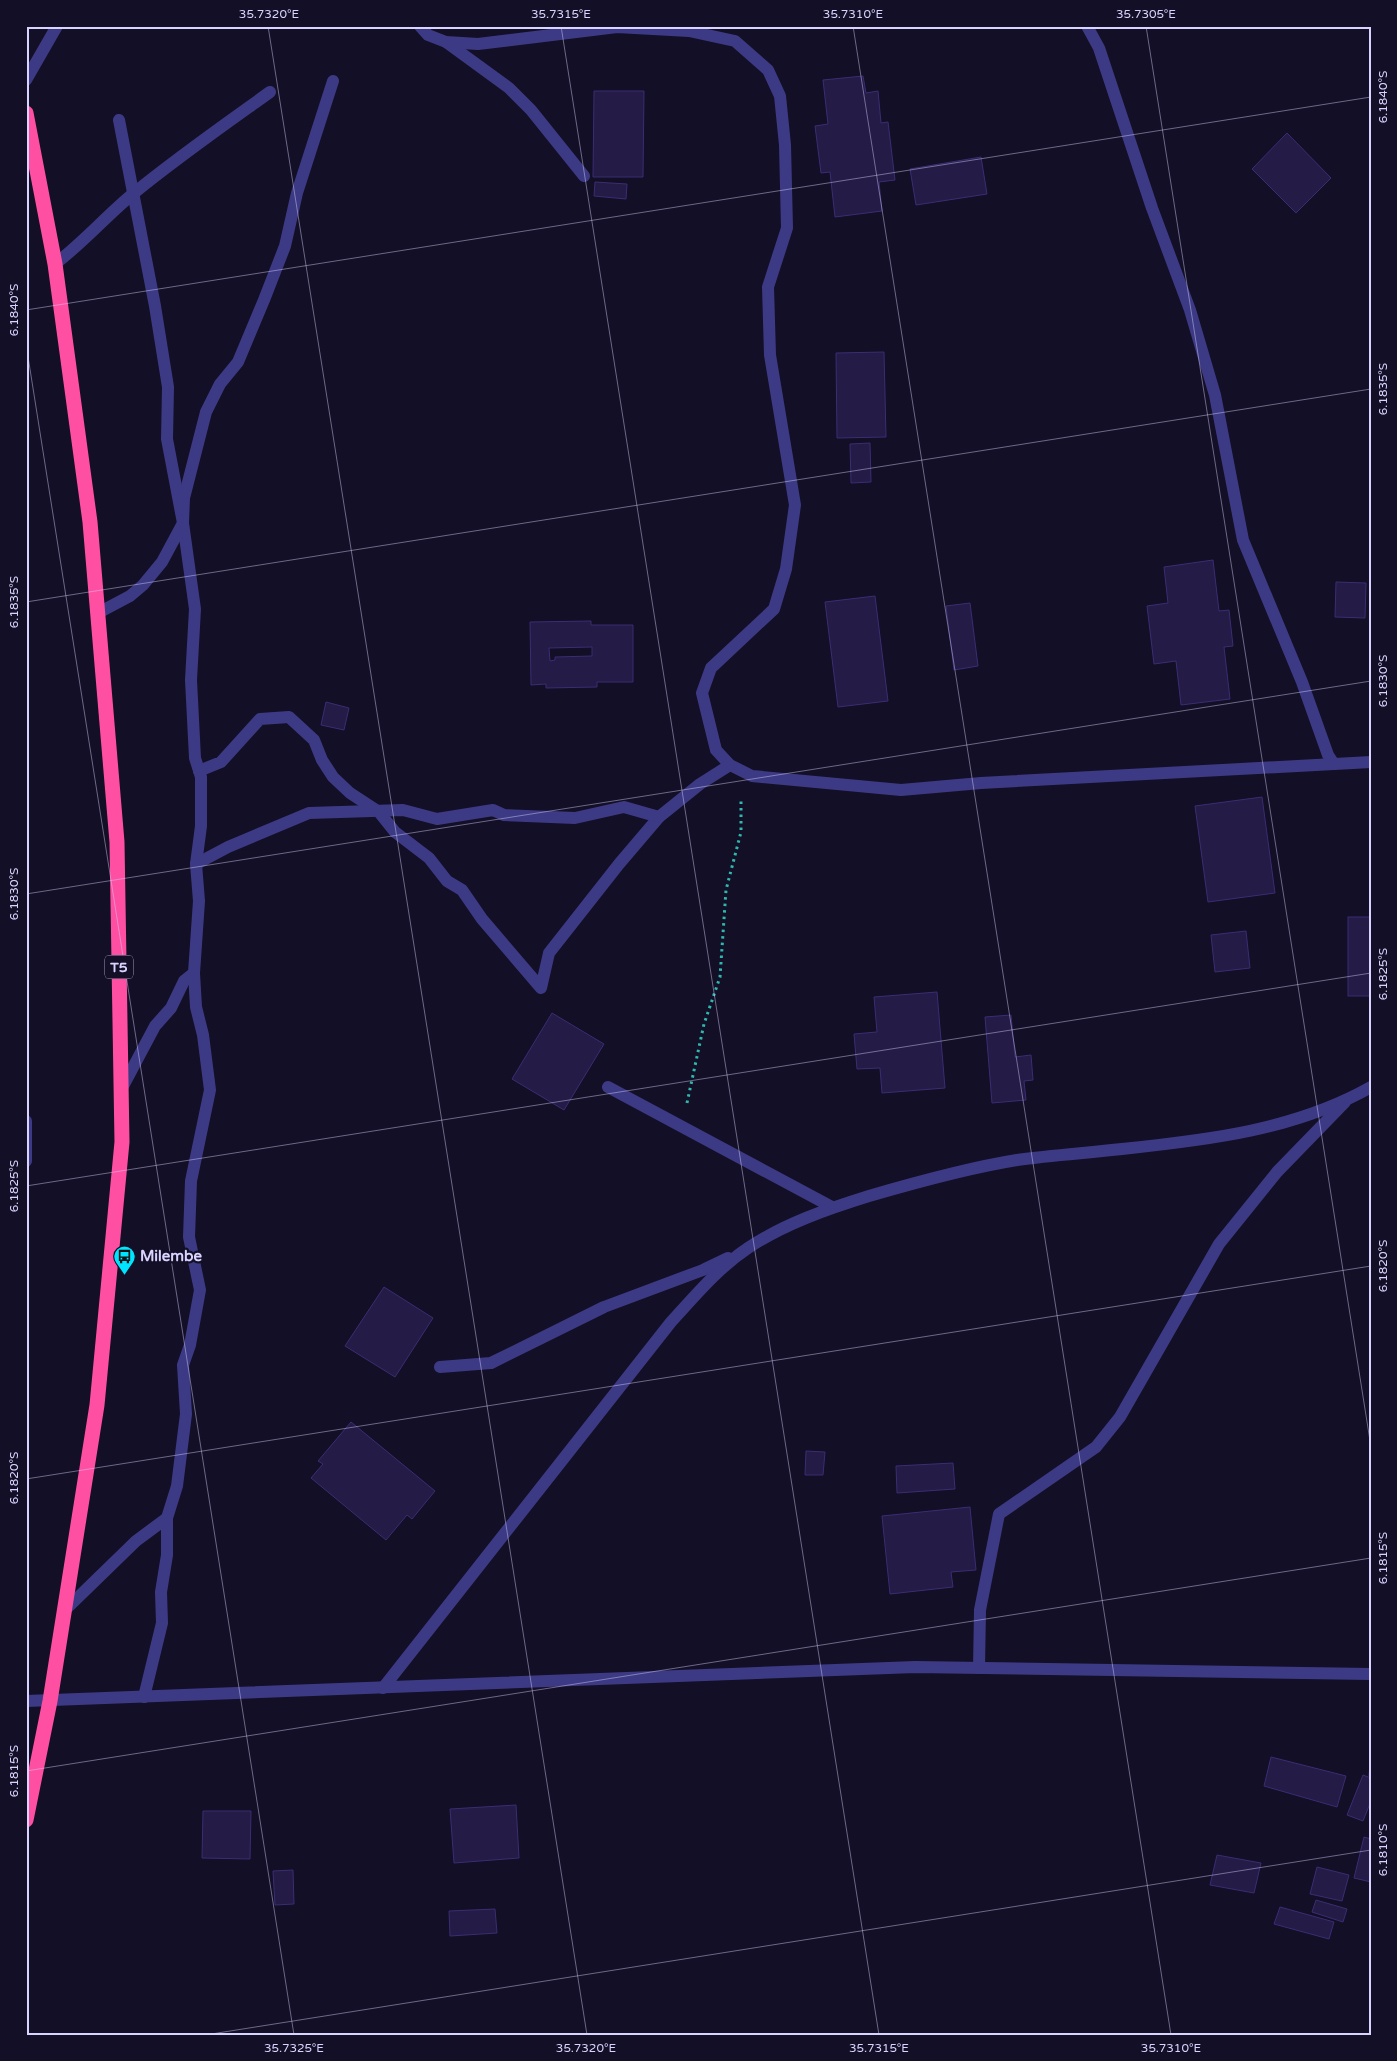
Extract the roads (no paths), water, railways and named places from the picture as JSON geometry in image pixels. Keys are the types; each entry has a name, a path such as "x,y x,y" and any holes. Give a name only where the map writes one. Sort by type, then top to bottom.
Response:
{"highway":[{"name":"T5","path":"26,113 55,264 90,522 117,842 122,1142 97,1405 50,1701 26,1820"}],"street":[{"path":"26,80 57,26"},
{"path":"420,26 428,35 446,42 509,88 531,110 584,176"},
{"path":"1087,26 1099,48 1201,348 1215,395 1243,540 1302,682 1328,755 1334,764"},
{"path":"446,42 478,44 617,27 689,31 735,41 768,70 780,96 785,145 787,228 768,287 770,355 795,506 786,569 774,609 710,668 702,693 716,750 730,765 752,776 901,790 981,783 1371,762"},
{"path":"98,613 130,596 143,585 162,562 183,523 184,498 206,412 220,384 238,362 264,300 284,246 297,193 333,81"},
{"path":"55,264 82,244 132,194 176,159 270,92"},
{"path":"119,120 132,194 145,251 168,387 167,440 183,523 194,609 191,680 195,758 199,771 201,826 196,864 199,901 194,973 196,1007 203,1034 210,1090 191,1181 189,1237 200,1290 190,1345 183,1365 186,1414 177,1486 167,1518 167,1555 161,1592 162,1622 144,1697"},
{"path":"199,771 221,762 260,719 290,717 314,740 322,760 334,777 350,793 379,812 395,832 430,858 447,881 462,890 482,919 541,988 548,953 619,864 659,817 700,784 730,765"},
{"path":"196,864 228,847 309,813 403,810 437,819 492,810 504,815 575,818 624,807 659,817"},
{"path":"121,1090 155,1026 171,1008 184,982 194,973"},
{"path":"608,1087 832,1207"},
{"path":"440,1368 491,1363 604,1307 703,1270 775,1232 832,1207 910,1184 1016,1161 1207,1140 1272,1126 1347,1101 1371,1087"},
{"path":"979,1668 980,1610 999,1514 1096,1447 1130,1401 1219,1244 1278,1172 1347,1101"},
{"path":"26,1121 26,1161"},
{"path":"383,1688 671,1322 712,1278 746,1249"},
{"path":"64,1611 136,1541 167,1518"},
{"path":"26,1701 916,1667 1371,1674"}],"place":[{"name":"Milembe","path":"124,1275"}]}
